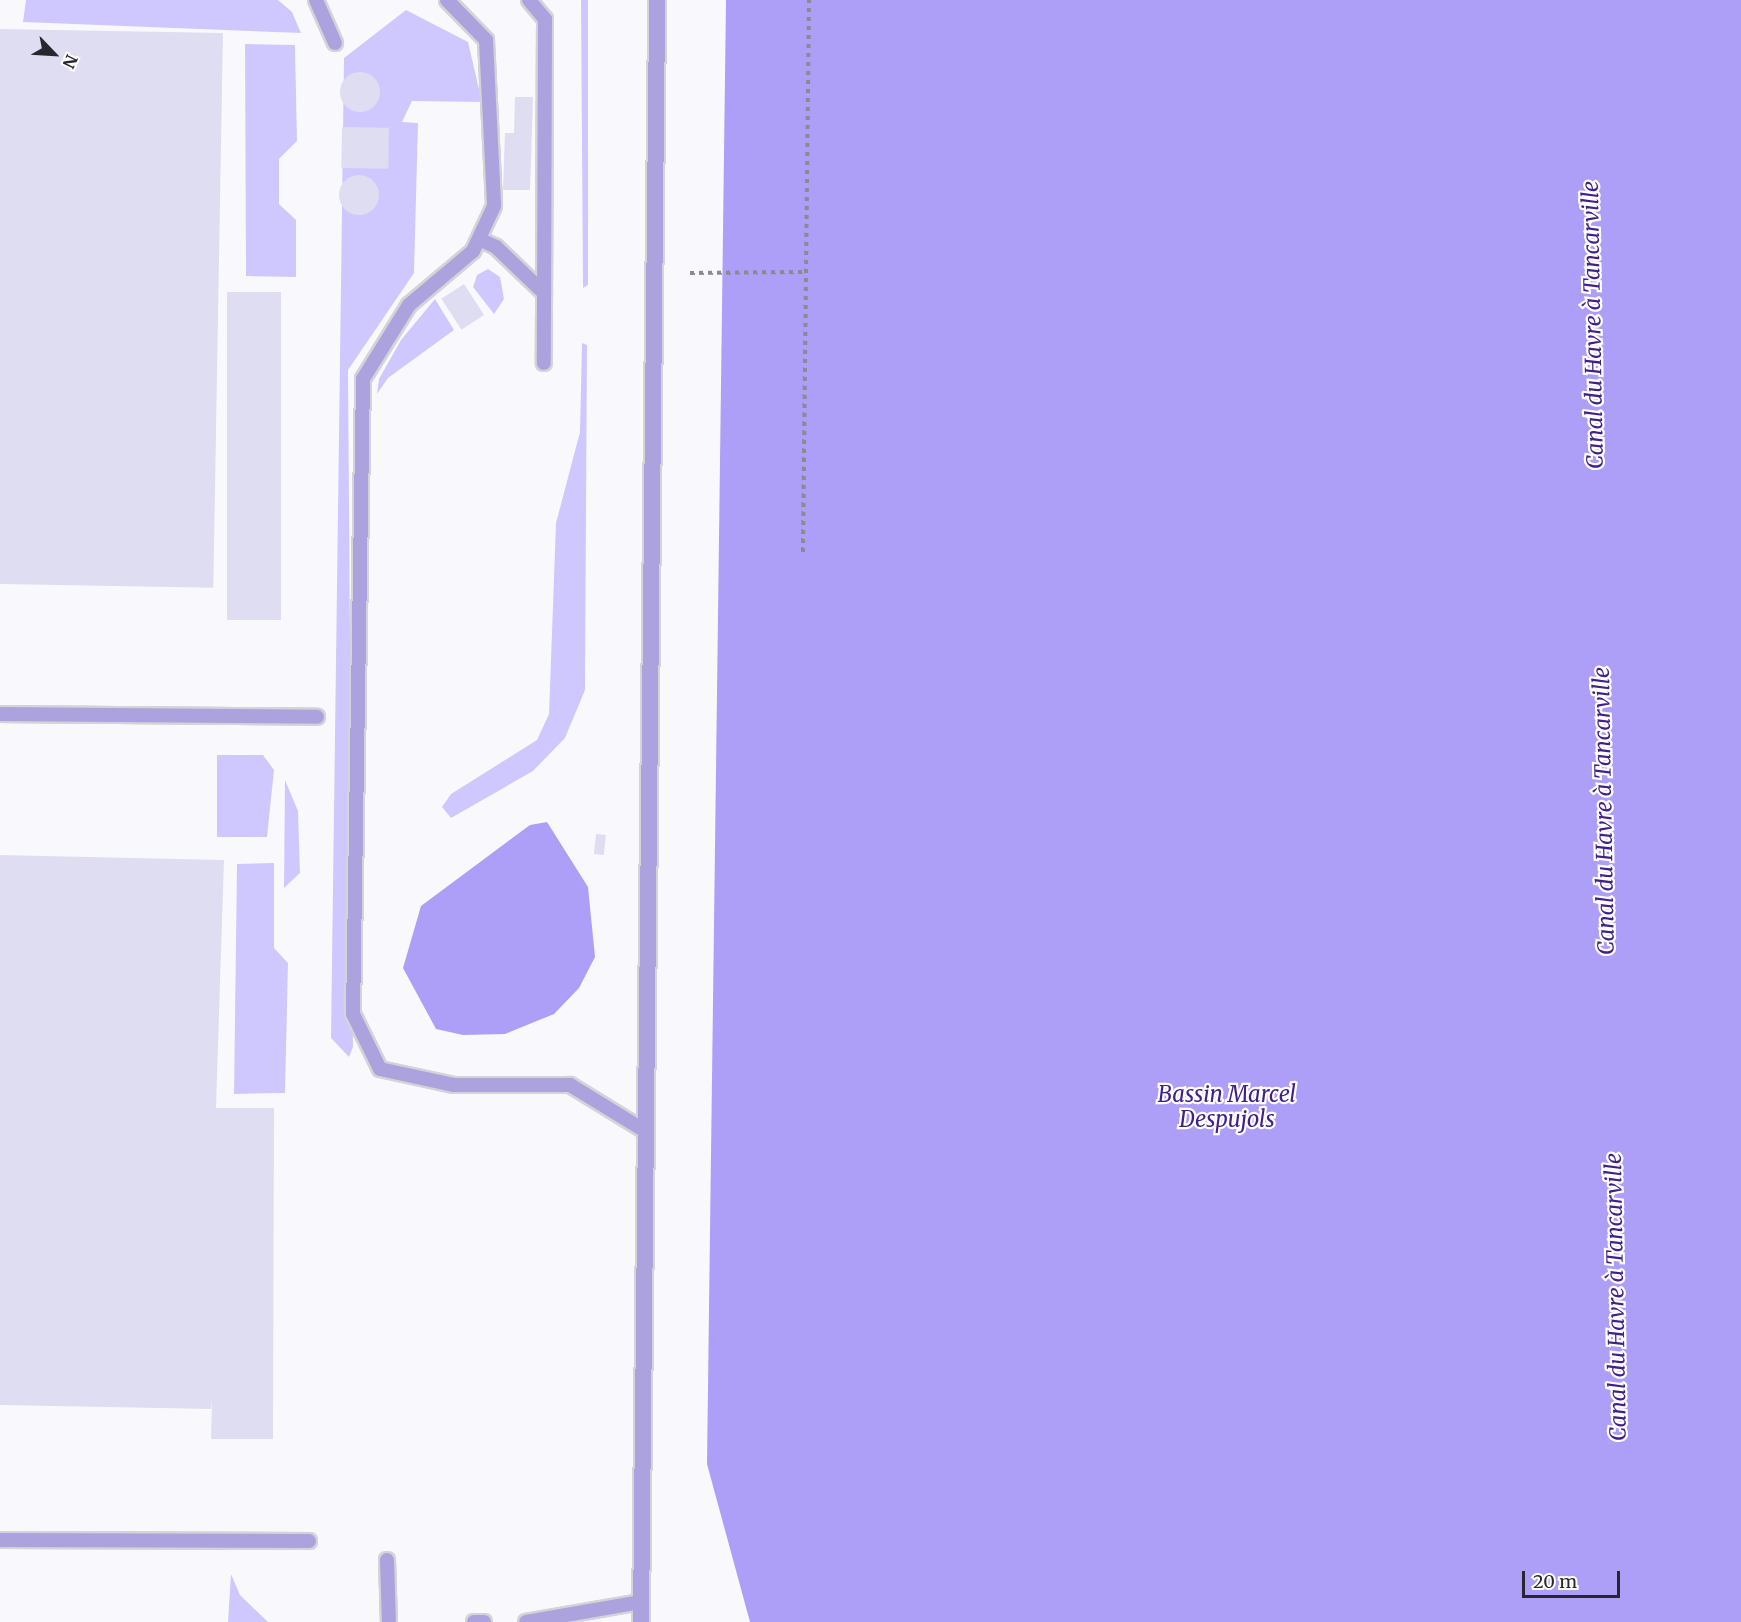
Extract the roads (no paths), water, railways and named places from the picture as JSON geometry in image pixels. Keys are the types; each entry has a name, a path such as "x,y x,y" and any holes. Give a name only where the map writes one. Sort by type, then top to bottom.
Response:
{"street":[{"path":"641,1622 657,0"}],"lane":[{"path":"316,0 335,43"},
{"path":"447,0 486,40 494,206 473,251 410,305 363,379 353,1014 380,1069 454,1085 570,1084 645,1131"},
{"path":"529,0 545,19 544,363"},
{"path":"479,239 496,247 544,293"},
{"path":"0,714 317,717"},
{"path":"0,1540 309,1541"},
{"path":"387,1560 388,1622"},
{"path":"526,1622 641,1602"},
{"path":"474,1622 484,1622"}],"water":[{"name":"Bassin Marcel Despujols","path":"726,0 1741,0 1741,1622 750,1622 707,1464"},
{"path":"547,822 588,887 595,957 579,988 554,1014 505,1034 463,1035 436,1029 403,968 421,906 530,825"}],"water label":[{"name":"Canal du Havre à Tancarville","path":"1593,325"},
{"name":"Canal du Havre à Tancarville","path":"1604,811"},
{"name":"Canal du Havre à Tancarville","path":"1616,1297"}]}
